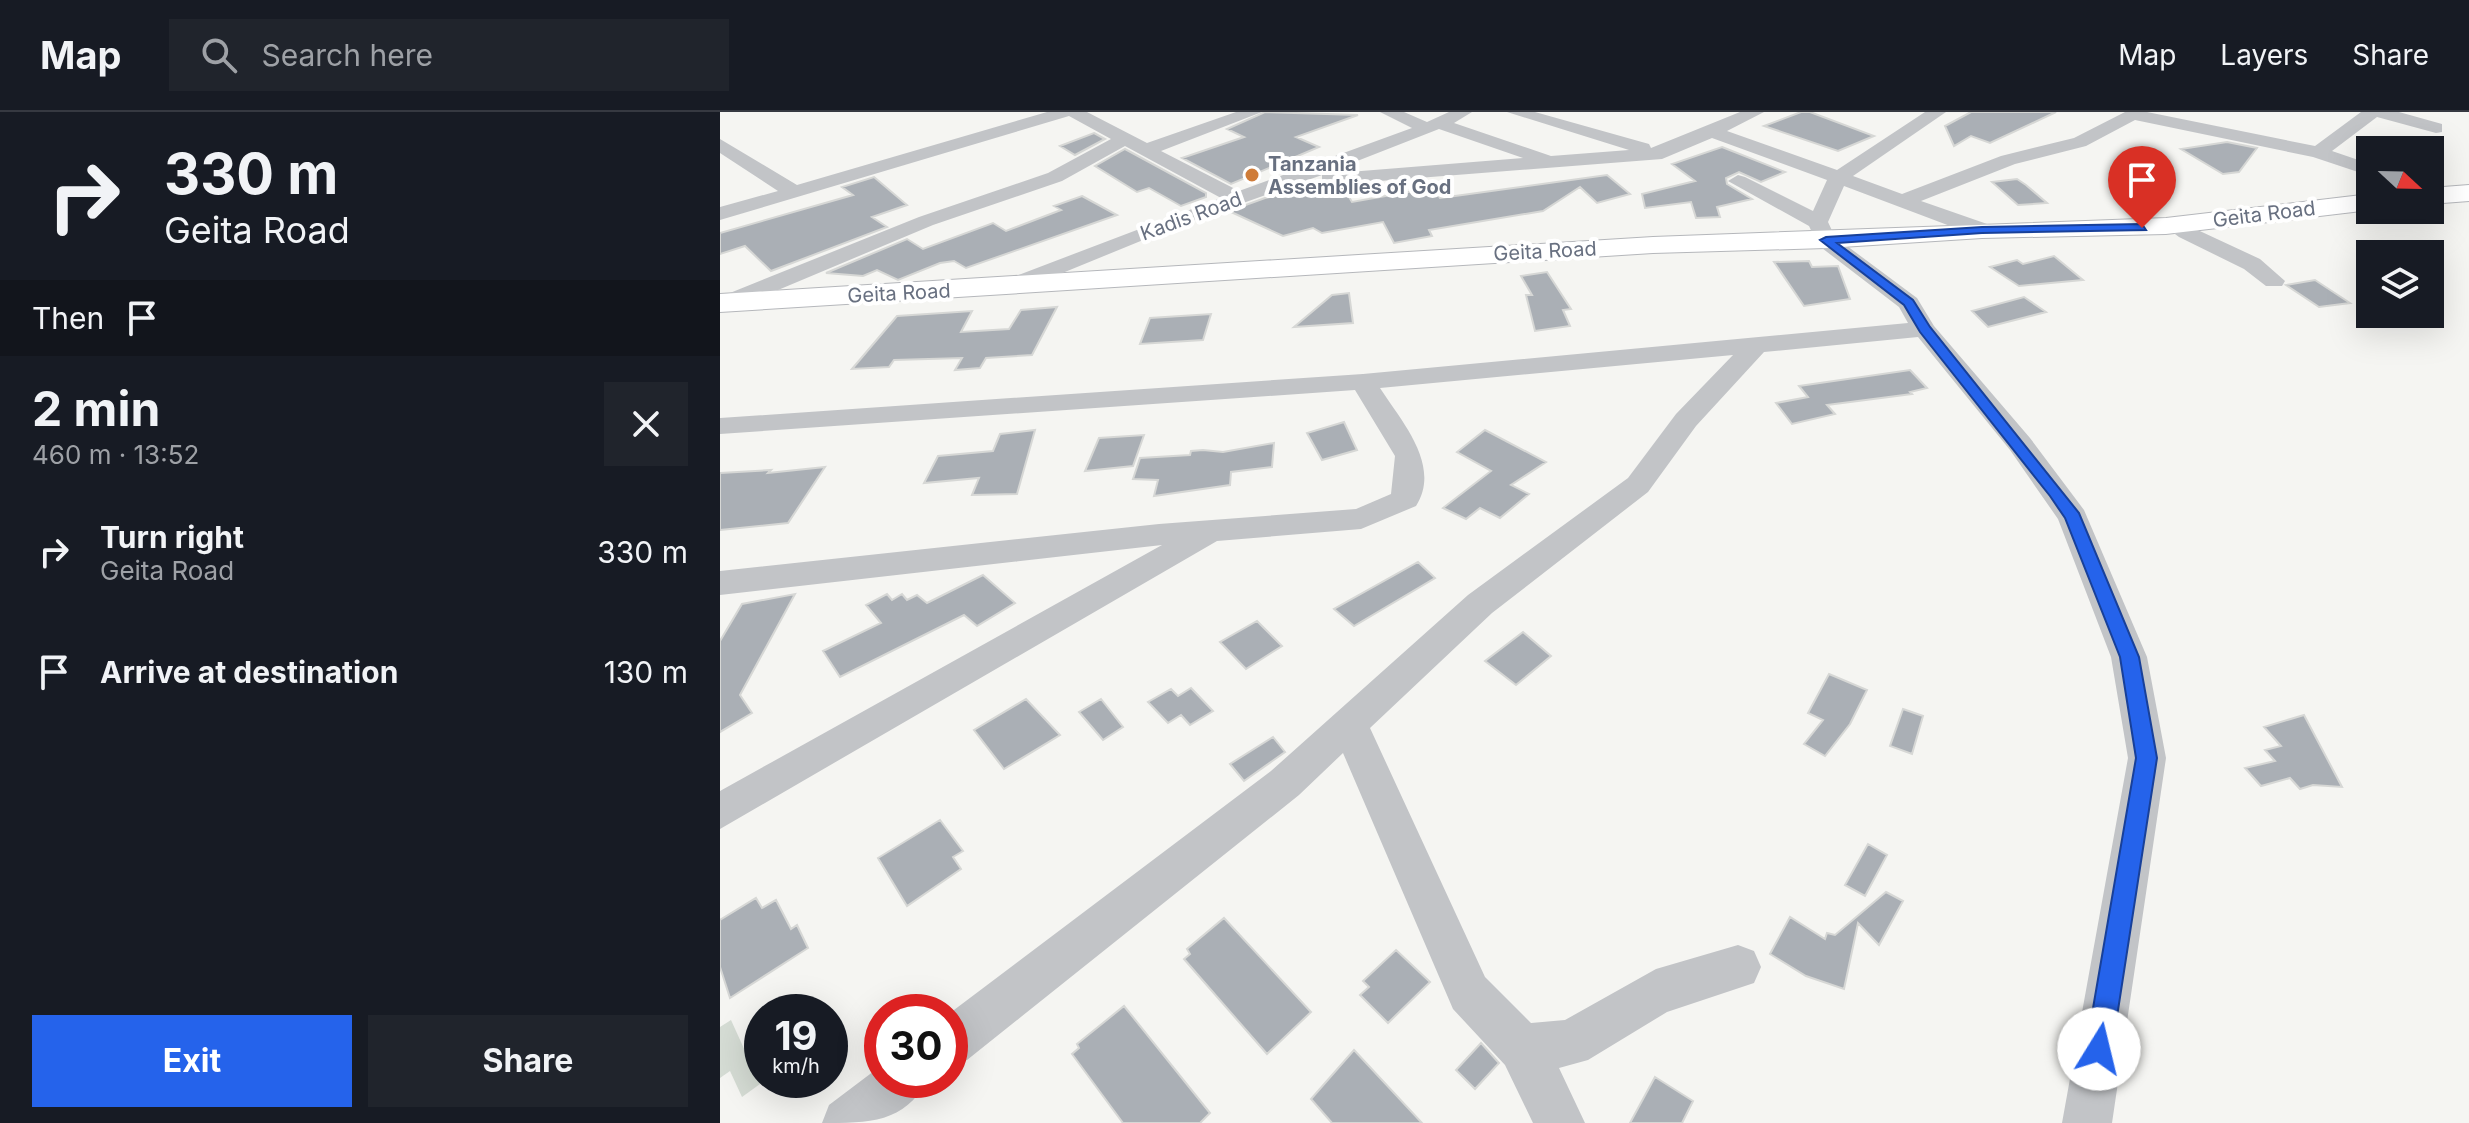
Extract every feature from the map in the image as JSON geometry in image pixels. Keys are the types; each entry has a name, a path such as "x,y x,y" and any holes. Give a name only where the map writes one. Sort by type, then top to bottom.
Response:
{"main road":[{"path":"2444,195 2469,193"},
{"name":"Geita Road","path":"724,303 1653,245 1822,231 2093,231 2174,225 2356,204"}],"street":[{"path":"720,214 1066,112"},
{"path":"1074,112 1238,199"},
{"path":"1148,149 1253,112"},
{"path":"1389,112 1559,164"},
{"name":"Kadis Road","path":"1008,287 1463,112"},
{"path":"1516,112 1662,153"},
{"path":"1287,181 1559,164 1662,153 1755,112"},
{"path":"1822,231 1838,178 1937,112"},
{"path":"2318,152 2372,112"},
{"path":"2380,112 2436,128"},
{"path":"1902,201 2008,160 2080,142 2136,113 2318,152 2356,165"},
{"path":"1711,131 1982,230"},
{"path":"724,303 926,221 1055,177 1090,161 1110,144 1124,139"},
{"path":"722,148 794,192"},
{"path":"1738,181 1822,231 1909,303 1924,329 2020,444 2073,517 2129,657 2147,758 2087,1123"},
{"path":"2174,225 2192,238 2262,268 2274,281"},
{"path":"720,426 1363,382 1924,329"},
{"path":"968,1029 1285,783 1480,604 1638,485 1686,420 1758,343"},
{"path":"720,583 1212,531 1361,519 1405,499 1409,456 1363,382"},
{"path":"720,811 1212,531"},
{"path":"1349,723 1469,993 1522,1048 1560,1123"},
{"path":"1522,1048 1571,1043 1656,992 1738,967"},
{"path":"847,1123 879,1098"}],"shaded area":[{"path":"731,1020 744,1049 742,1097 730,1071 720,1078 720,1027"}],"building":[{"path":"1265,112 1358,115 1296,137 1319,147 1231,184 1182,158 1244,137 1227,129"},
{"path":"1801,112 1810,112 1874,136 1838,151 1764,126"},
{"path":"1971,112 2056,112 1990,143 1971,136 1954,146 1945,126"},
{"path":"1094,133 1105,139 1075,155 1060,146"},
{"path":"2227,142 2257,148 2239,172 2223,174 2181,149"},
{"path":"1722,147 1785,172 1761,182 1739,172 1726,178 1727,184 1752,199 1717,207 1720,217 1696,218 1691,202 1645,208 1642,194 1695,181 1672,164"},
{"path":"1125,149 1206,193 1206,197 1181,206 1149,188 1137,192 1095,166"},
{"path":"1607,175 1630,194 1597,203 1580,187 1543,211 1429,230 1432,236 1394,243 1383,222 1322,233 1313,228 1283,236 1229,211 1265,198 1322,186 1343,187 1352,202 1414,191 1436,192 1440,198"},
{"path":"874,177 907,205 872,217 887,227 771,271 745,246 720,254 720,233 853,195 842,187"},
{"path":"2017,179 2047,203 2018,205 1992,182"},
{"path":"1082,196 1117,215 966,268 954,261 940,263 898,280 877,270 863,276 826,273 907,239 923,249 993,223 1006,231 1061,210 1054,206"},
{"path":"2054,256 2083,280 2019,286 1990,267 2017,260 2023,264"},
{"path":"1809,261 1812,267 1838,266 1850,299 1804,306 1774,262"},
{"path":"1547,272 1571,309 1563,310 1570,326 1535,331 1526,295 1532,295 1521,276"},
{"path":"2315,280 2350,303 2319,307 2286,285"},
{"path":"1349,293 1353,323 1294,327 1332,295"},
{"path":"2024,297 2046,312 1988,327 1972,311"},
{"path":"1057,307 1032,355 986,358 980,368 955,370 962,358 894,360 889,367 852,369 897,316 972,311 961,332 1009,329 1021,310"},
{"path":"1211,314 1203,340 1140,344 1150,318"},
{"path":"1910,370 1927,388 1910,392 1912,394 1827,405 1835,414 1792,424 1776,403 1808,397 1799,386"},
{"path":"1344,422 1357,450 1322,460 1307,433"},
{"path":"1035,430 1017,494 972,495 979,478 924,483 938,456 993,451 1000,434"},
{"path":"1485,430 1546,462 1511,485 1529,494 1500,518 1480,508 1466,519 1443,508 1491,471 1457,452"},
{"path":"1144,435 1133,466 1085,471 1099,438"},
{"path":"1274,443 1272,467 1231,472 1230,485 1154,496 1158,480 1133,479 1140,458 1190,455 1191,451 1203,450 1223,452"},
{"path":"825,467 788,523 720,530 720,473 771,470 768,473"},
{"path":"1418,562 1435,578 1354,626 1334,609"},
{"path":"983,575 1015,603 977,626 964,615 840,677 823,651 881,623 866,605 887,594 892,600 902,594 907,600 917,595 927,603"},
{"path":"795,594 740,695 752,713 720,732 720,641 742,604"},
{"path":"1257,621 1282,646 1246,669 1220,642"},
{"path":"1523,632 1551,656 1516,685 1485,661"},
{"path":"1829,674 1867,690 1850,724 1825,756 1804,744 1823,720 1808,713"},
{"path":"1191,688 1213,711 1190,725 1181,715 1168,723 1148,702 1171,689 1178,696"},
{"path":"1026,699 1060,735 1004,769 974,730"},
{"path":"1101,699 1123,727 1103,740 1079,712"},
{"path":"1903,709 1923,716 1912,754 1890,746"},
{"path":"2304,715 2342,787 2313,785 2300,789 2290,778 2261,786 2245,768 2275,761 2265,750 2281,746 2264,727"},
{"path":"1273,737 1285,752 1244,781 1230,764"},
{"path":"940,820 963,851 953,857 961,869 907,906 878,858"},
{"path":"1868,844 1887,855 1865,896 1845,885"},
{"path":"1886,892 1903,901 1879,945 1858,923 1844,989 1806,976 1770,954 1790,917 1825,939 1827,933 1835,935"},
{"path":"756,898 762,908 776,900 791,929 797,925 808,948 730,998 720,967 720,920"},
{"path":"1224,918 1311,1012 1267,1054 1184,959 1190,954 1187,949"},
{"path":"1396,950 1430,982 1388,1023 1360,995 1369,987 1363,981"},
{"path":"1124,1006 1210,1113 1200,1123 1123,1123 1072,1054 1079,1048 1077,1044"},
{"path":"1481,1043 1499,1063 1475,1089 1456,1070"},
{"path":"1354,1050 1422,1123 1332,1123 1311,1099"},
{"path":"1655,1077 1693,1101 1682,1123 1630,1123"}],"place":[{"name":"Tanzania Assemblies of God","path":"1252,175"}],"route":[{"path":"2099,1049 2147,758 2129,657 2073,517 2055,492 2020,444 1924,329 1909,303 1826,240 1982,230 2142,228"}]}
